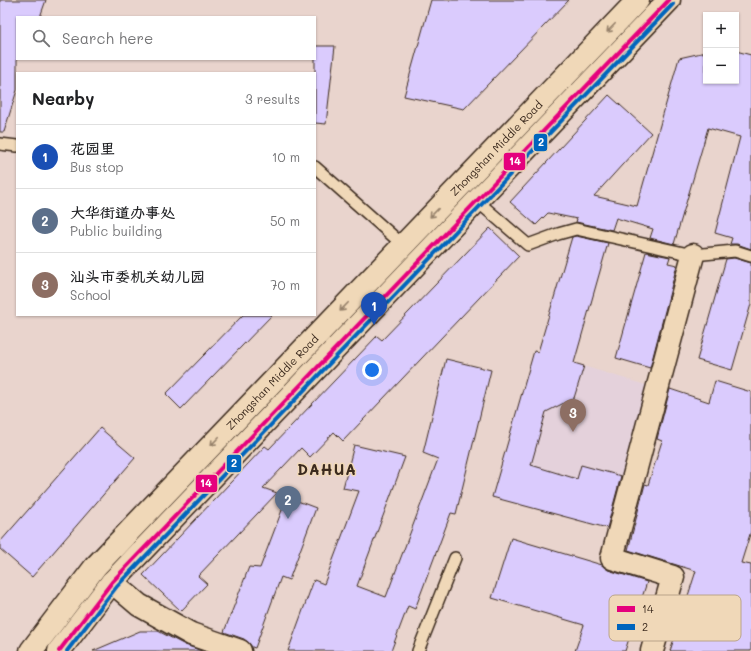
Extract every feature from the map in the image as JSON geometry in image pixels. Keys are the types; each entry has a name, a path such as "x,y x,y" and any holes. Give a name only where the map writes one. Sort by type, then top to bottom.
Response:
{"main road":[{"name":"Zhongshan Middle Road","path":"31,651 94,567 638,0"},
{"name":"Zhongshan Middle Road","path":"59,651 112,582 669,0"},
{"path":"668,595 673,577 612,558 693,255"},
{"path":"112,582 140,605 191,634 240,651"},
{"path":"652,651 655,641"}],"lane":[{"path":"0,144 16,146"},
{"path":"316,168 403,245"},
{"path":"477,201 528,245 576,229 693,255 736,251 751,256"},
{"path":"418,651 455,558"}],"shaded area":[{"path":"534,351 649,386 623,477 605,527 492,497"}],"building":[{"path":"0,0 46,0 40,16 16,16 16,93 4,132 0,132"},
{"path":"431,0 569,0 464,109 404,96"},
{"path":"316,46 335,46 326,124 316,123"},
{"path":"739,52 751,55 751,249 737,244 730,244 732,238 715,233 740,137 708,128 674,244 650,238 653,229 616,218 612,230 576,222 577,219 548,213 536,225 510,202 609,95 651,133 594,196 637,206 679,58 703,53 703,84 739,84"},
{"path":"490,228 519,256 343,441 334,432 310,457 301,448 263,488 277,493 198,576 207,584 181,611 143,575 265,446 269,449 377,336 382,340"},
{"path":"576,236 608,243 574,363 584,366 574,398 546,412 531,465 577,479 581,465 621,476 607,528 492,497 534,351 538,352 572,237"},
{"path":"646,252 670,257 668,263 677,265 650,368 616,358"},
{"path":"734,258 751,263 751,304 732,370 697,360 726,259"},
{"path":"242,316 271,316 181,409 166,394"},
{"path":"446,359 491,370 456,514 451,513 415,609 408,606 391,651 288,651 314,580 324,584 359,491 343,488 354,445 405,457 357,586 386,597 438,459 423,453"},
{"path":"715,381 751,392 751,531 741,563 751,565 751,651 670,651 673,641 741,641 741,595 688,595 696,571 628,550 645,484 648,485 662,441 657,439 670,389 709,402"},
{"path":"100,428 135,458 32,577 0,549 0,542"},
{"path":"287,497 316,508 289,580 281,577 255,648 244,639 224,632 249,567 260,568"},
{"path":"511,538 602,565 608,570 647,582 643,595 609,595 609,641 628,641 625,651 575,651 584,625 492,598"},
{"path":"140,631 158,631 185,645 202,651 93,651"}],"transit line":[{"name":"14","path":"59,651 112,582 669,0"},
{"name":"2","path":"67,651 117,586 673,4"}],"place":[{"name":"花园里","path":"374,325"},
{"name":"汕头市委机关幼儿园","path":"573,432"},
{"name":"大华街道办事处","path":"288,519"}],"district":[{"name":"DAHUA","path":"327,469"}]}
